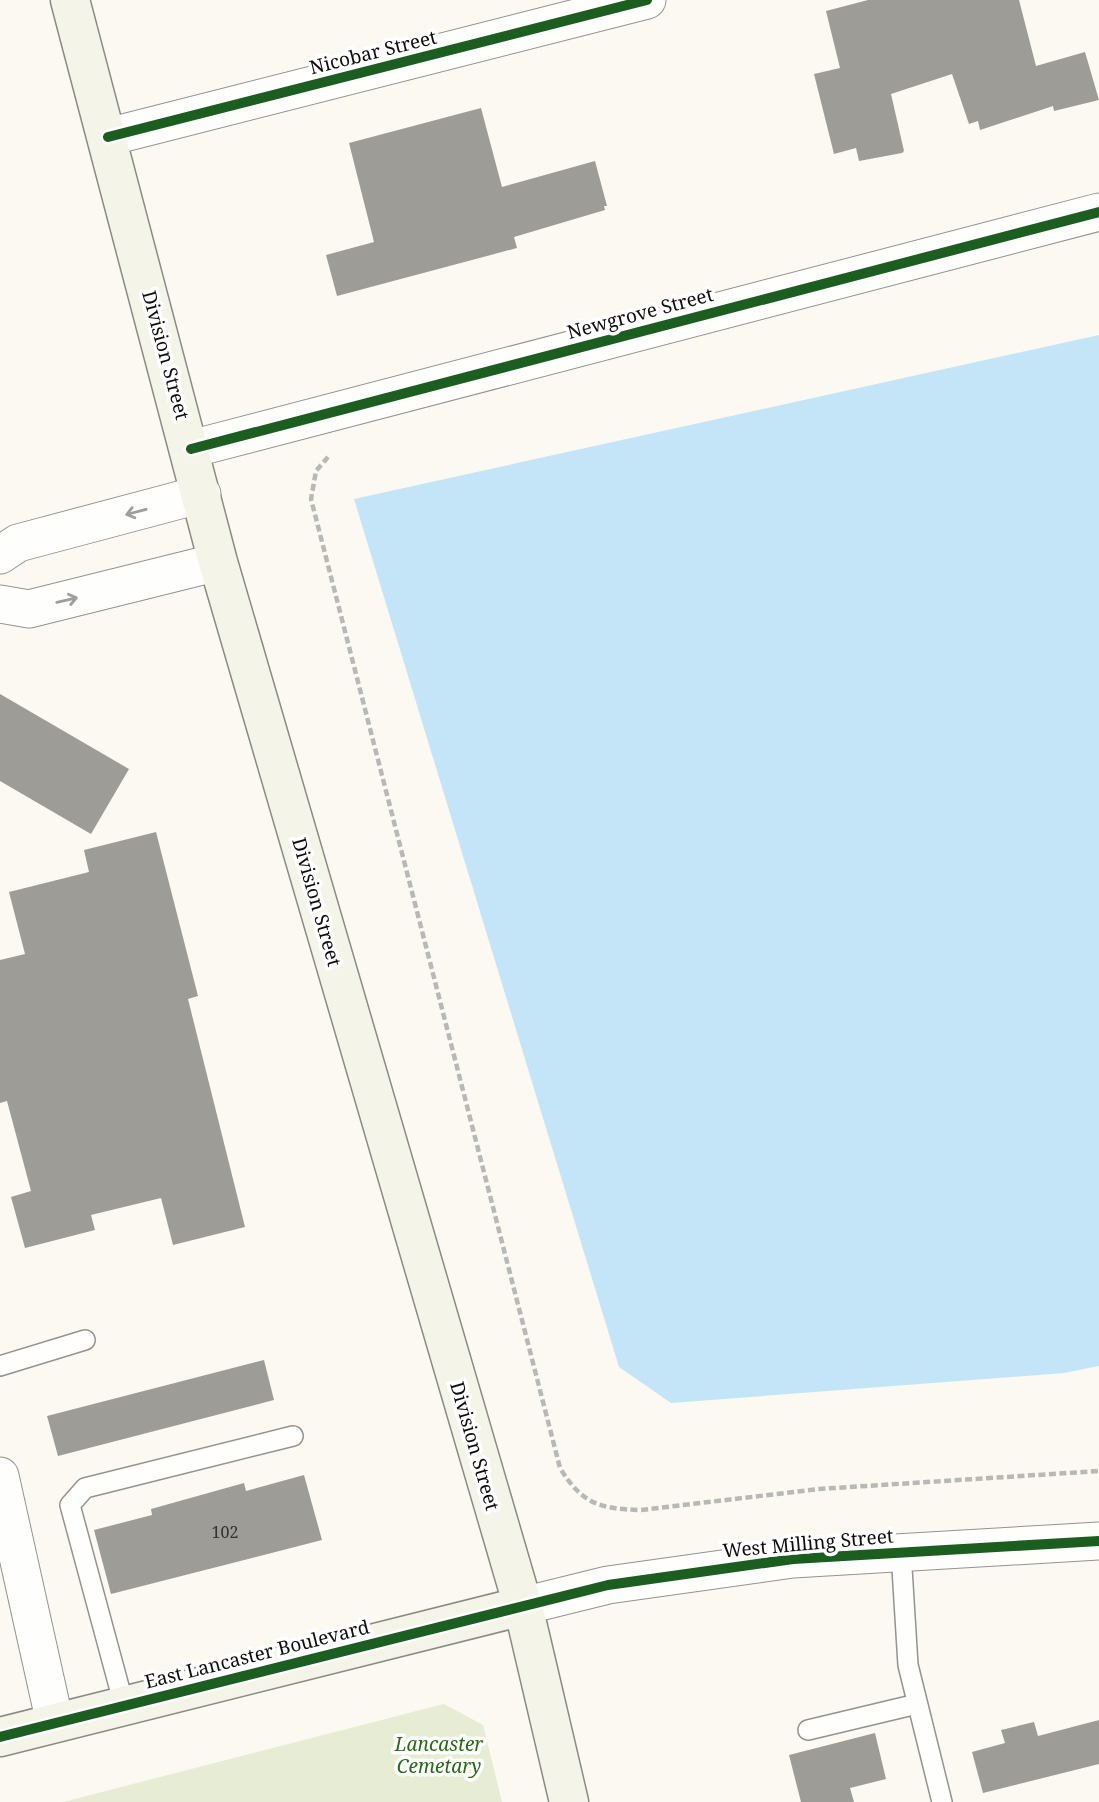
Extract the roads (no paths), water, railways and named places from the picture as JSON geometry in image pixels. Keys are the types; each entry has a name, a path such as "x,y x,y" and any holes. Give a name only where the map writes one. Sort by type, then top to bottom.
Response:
{"main road":[{"name":"Division Street","path":"71,0 191,449 218,562 523,1606 569,1802"},
{"name":"East Lancaster Boulevard","path":"0,1737 523,1606"}],"street":[{"name":"Nicobar Street","path":"108,137 647,0"},
{"name":"Newgrove Street","path":"191,449 1099,212"},
{"path":"0,555 18,543 202,495"},
{"path":"0,604 29,609 218,562"},
{"path":"0,1476 55,1723"},
{"name":"West Milling Street","path":"523,1606 651,1578 793,1559 1099,1541"}],"lane":[{"path":"0,1366 85,1340"},
{"path":"124,1705 70,1505 85,1488 293,1436"},
{"path":"901,1552 908,1665 942,1802"},
{"path":"808,1730 917,1704"}],"water":[{"path":"1099,335 1099,1366 1064,1373 671,1403 619,1367 354,499"}],"park label":[{"name":"Lancaster Cemetary","path":"439,1755"}]}
